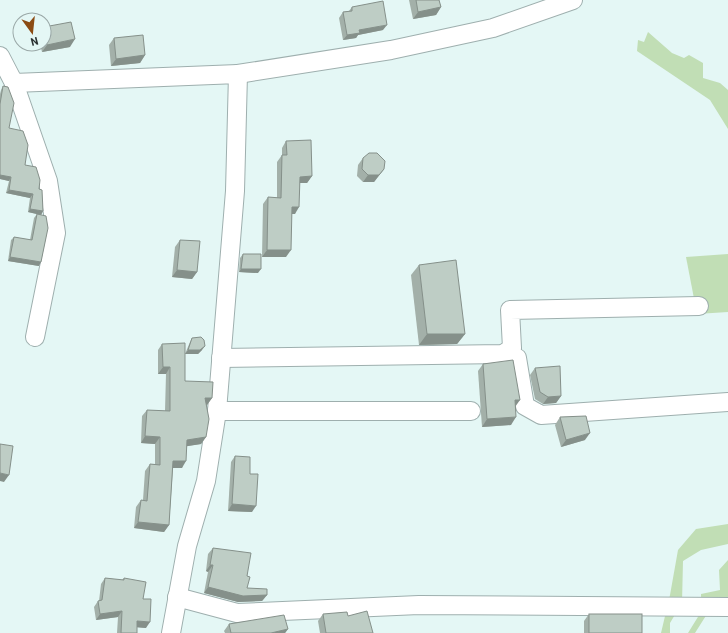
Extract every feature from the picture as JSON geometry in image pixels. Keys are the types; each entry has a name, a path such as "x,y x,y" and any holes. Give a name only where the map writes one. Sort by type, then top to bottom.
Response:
{"street":[{"path":"14,83 238,74 391,50 493,28 573,0"},
{"path":"0,56 14,83 48,181 56,232 35,337"},
{"path":"170,633 187,546 206,480 217,411 235,191 238,74"},
{"path":"503,354 512,348 510,310 699,306"},
{"path":"221,358 503,354 517,358 525,406 541,415 728,402"},
{"path":"217,411 471,411"},
{"path":"177,597 238,613 420,605 728,607"}],"green space":[{"path":"648,32 672,53 684,58 689,55 703,63 703,78 720,83 728,90 728,129 710,100 637,51 638,40 644,42"},
{"path":"728,254 728,312 697,314 686,257"},
{"path":"728,524 728,544 701,550 683,561 682,603 670,623 670,633 661,633 678,550 696,529"},
{"path":"728,560 728,602 707,614 695,633 688,633 701,612 701,594 720,590 719,570"}],"building":[{"path":"416,0 439,0 441,7 418,12"},
{"path":"383,1 387,25 359,30 360,33 347,35 343,12 352,11 352,7"},
{"path":"71,22 75,39 52,44 52,26"},
{"path":"143,35 145,55 116,59 114,38"},
{"path":"3,86 8,87 14,103 9,128 23,131 28,145 25,165 36,167 40,180 39,189 42,190 43,211 30,209 33,194 9,190 11,177 0,175 0,104"},
{"path":"311,140 312,176 300,177 299,207 292,207 291,250 267,250 268,197 281,198 282,155 287,155 286,141"},
{"path":"369,153 377,153 385,161 384,169 379,175 368,175 362,169 363,158"},
{"path":"37,214 46,216 48,228 41,262 10,257 14,237 32,240"},
{"path":"180,240 200,241 197,272 177,270"},
{"path":"243,254 261,254 261,269 241,269"},
{"path":"456,260 465,334 427,334 419,265"},
{"path":"201,337 204,340 205,346 200,350 188,350 192,338"},
{"path":"185,343 185,381 213,382 212,398 205,398 209,419 206,437 187,440 186,461 173,461 169,525 138,522 141,500 147,501 150,464 160,465 160,437 145,436 147,410 170,411 170,367 163,367 162,344"},
{"path":"513,360 520,400 515,400 516,417 487,419 483,364"},
{"path":"560,366 561,396 548,397 540,392 535,368"},
{"path":"586,416 590,433 566,440 560,417"},
{"path":"0,444 13,446 9,475 0,473"},
{"path":"235,456 250,457 250,474 258,474 256,506 232,504"},
{"path":"213,548 251,553 247,576 250,577 247,588 267,589 267,595 243,596 208,587 213,565 210,565"},
{"path":"105,578 124,580 124,578 146,582 143,599 151,599 150,622 137,621 137,633 121,633 122,611 100,614 98,601 102,600"},
{"path":"367,611 373,633 326,633 323,614 347,612 348,616"},
{"path":"589,614 642,614 642,633 589,633"},
{"path":"284,615 288,629 271,633 231,633 229,624"}]}
